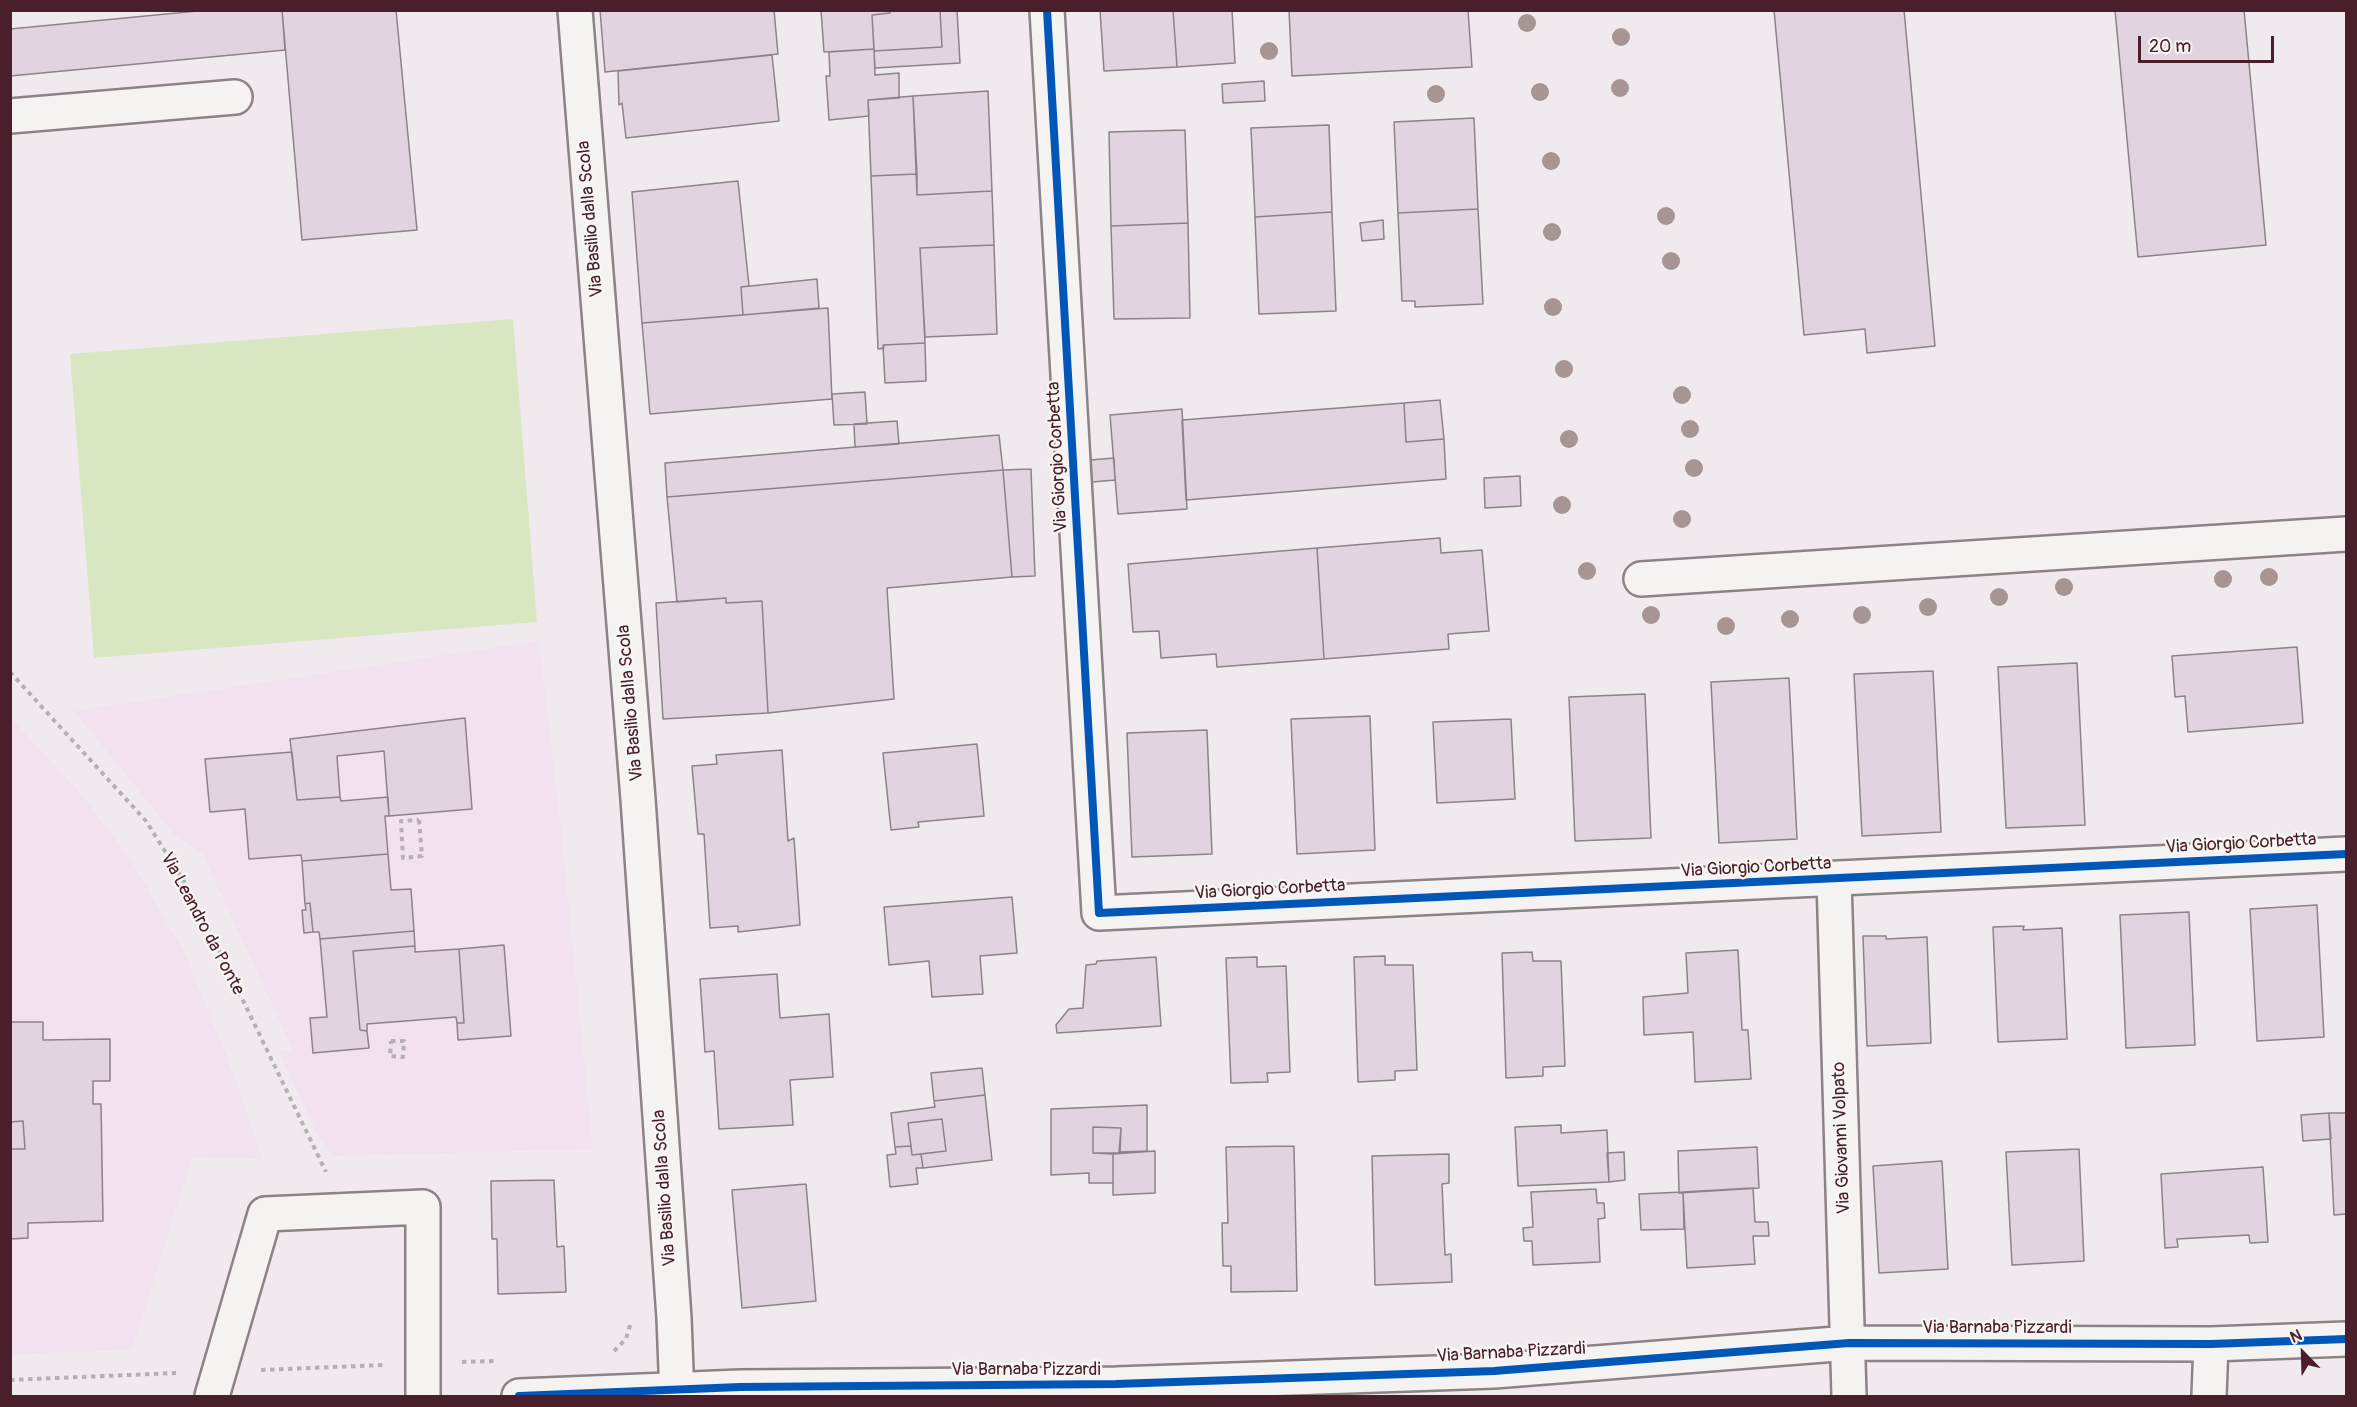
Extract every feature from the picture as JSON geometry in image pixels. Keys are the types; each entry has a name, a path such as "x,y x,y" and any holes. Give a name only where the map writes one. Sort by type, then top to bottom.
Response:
{"street":[{"name":"Via Basilio dalla Scola","path":"574,10 639,810 674,1318 677,1393"},
{"name":"Via Giorgio Corbetta","path":"1047,10 1099,913 2346,854"},
{"path":"10,116 235,97"},
{"path":"1641,579 2346,534"},
{"name":"Via Giovanni Volpato","path":"1834,879 1849,1396"},
{"path":"216,1384 265,1214 423,1206 423,1396"},
{"name":"Via Barnaba Pizzardi","path":"519,1396 1493,1384 1849,1343 2211,1344 2346,1339"},
{"path":"2209,1396 2211,1344"}],"path":[{"path":"419,820 422,856 403,858 401,821 419,820"},
{"path":"391,1041 404,1041 403,1057 390,1056 391,1041"},
{"path":"612,1353 626,1339 632,1319 674,1318"},
{"path":"10,1380 216,1384 423,1364 504,1361"}],"shaded area":[{"path":"539,641 562,839 593,1149 334,1156 317,1134 278,1050 294,1052 202,853 176,837 74,711"},
{"path":"10,717 81,794 131,860 185,954 236,1080 262,1159 192,1157 132,1350 11,1354"}],"green space":[{"path":"513,319 537,622 94,658 70,354"}],"building":[{"path":"208,10 282,10 285,50 10,76 10,29"},
{"path":"282,10 396,10 417,230 302,240"},
{"path":"600,10 774,10 778,54 605,72"},
{"path":"821,10 889,10 890,13 872,15 874,49 824,52"},
{"path":"889,10 940,10 942,47 874,51 872,15 890,13"},
{"path":"940,10 957,10 960,63 875,68 874,51 942,47"},
{"path":"1100,10 1173,10 1177,67 1104,71"},
{"path":"1173,10 1232,10 1235,63 1177,67"},
{"path":"1289,10 1468,10 1472,67 1292,76"},
{"path":"1774,10 1904,10 1935,346 1867,353 1865,329 1804,335"},
{"path":"2115,10 2244,10 2266,245 2138,257"},
{"path":"874,49 875,75 899,73 899,98 868,100 869,116 829,120 826,76 830,76 829,52"},
{"path":"772,55 779,121 626,138 622,103 619,105 618,71"},
{"path":"1264,81 1265,101 1223,103 1222,84"},
{"path":"988,91 992,191 917,195 913,96"},
{"path":"913,96 917,174 871,176 868,100"},
{"path":"1474,118 1478,209 1398,213 1394,122"},
{"path":"1329,125 1332,212 1255,217 1251,128"},
{"path":"1185,130 1188,223 1111,226 1109,132"},
{"path":"917,174 917,195 992,191 994,245 920,248 925,343 883,345 884,348 878,349 871,176"},
{"path":"738,181 749,286 741,287 743,315 642,323 632,192"},
{"path":"1478,209 1483,304 1415,307 1415,301 1402,301 1398,213"},
{"path":"1332,212 1336,311 1259,314 1255,217"},
{"path":"1383,220 1384,239 1362,241 1360,223"},
{"path":"1188,223 1190,318 1114,319 1111,226"},
{"path":"994,245 997,334 925,337 920,248"},
{"path":"817,279 819,308 743,315 741,287"},
{"path":"828,308 832,399 650,414 642,323"},
{"path":"925,343 926,381 885,383 883,345"},
{"path":"865,392 867,424 834,425 832,394"},
{"path":"1440,400 1444,439 1406,442 1404,403"},
{"path":"1404,403 1406,442 1444,439 1446,479 1186,500 1182,420"},
{"path":"1182,409 1187,509 1118,514 1110,415"},
{"path":"897,421 899,444 855,447 854,424"},
{"path":"999,435 1003,470 667,497 665,463"},
{"path":"1114,458 1115,480 1092,482 1090,460"},
{"path":"1031,469 1035,576 1012,577 1003,470"},
{"path":"1003,470 1012,577 887,588 894,699 768,713 762,601 726,603 726,598 677,602 667,497"},
{"path":"1520,476 1521,506 1485,508 1484,478"},
{"path":"1440,538 1441,553 1482,550 1489,631 1448,634 1449,649 1324,659 1317,548"},
{"path":"1317,548 1324,659 1217,667 1216,654 1161,658 1159,631 1133,632 1128,564"},
{"path":"726,598 726,603 762,601 768,713 663,719 656,603"},
{"path":"2297,647 2303,723 2188,732 2185,696 2175,697 2172,656"},
{"path":"2077,663 2085,825 2006,828 1998,667"},
{"path":"1933,671 1941,832 1862,836 1854,674"},
{"path":"1789,678 1797,839 1719,843 1711,682"},
{"path":"1645,694 1651,838 1575,841 1569,697"},
{"path":"1370,716 1375,850 1297,854 1291,719"},
{"path":"465,718 472,809 389,816 384,751 337,756 340,797 297,800 290,739"},
{"path":"1511,719 1515,799 1437,803 1433,722"},
{"path":"1207,730 1212,854 1132,857 1127,733"},
{"path":"977,744 984,816 918,822 919,827 891,830 883,753"},
{"path":"782,750 788,841 794,838 800,925 738,932 738,926 710,928 704,834 698,834 692,766 717,764 716,755"},
{"path":"292,752 297,800 340,797 341,801 388,797 389,816 385,816 388,854 302,861 301,855 249,859 245,809 210,812 205,759"},
{"path":"388,854 391,890 411,889 414,931 320,939 319,932 313,932 310,903 305,904 302,861"},
{"path":"1012,897 1017,953 980,956 983,994 932,997 929,961 889,965 884,907"},
{"path":"310,903 313,932 304,933 302,910 306,910 305,904"},
{"path":"2317,905 2324,1037 2257,1041 2250,909"},
{"path":"2189,912 2195,1045 2126,1048 2120,915"},
{"path":"2024,926 2023,930 2062,928 2067,1039 1998,1042 1993,927"},
{"path":"414,931 415,946 353,951 360,1030 367,1031 369,1048 313,1053 310,1018 327,1017 320,939"},
{"path":"1863,936 1886,936 1886,939 1927,937 1931,1043 1867,1046"},
{"path":"504,945 511,1036 458,1040 457,1023 464,1023 459,949"},
{"path":"415,946 415,952 459,949 464,1023 457,1023 456,1017 367,1024 367,1031 360,1030 353,951"},
{"path":"1738,950 1742,1030 1748,1030 1751,1079 1695,1082 1693,1032 1644,1035 1643,997 1688,993 1686,953"},
{"path":"1532,952 1533,961 1561,961 1565,1066 1543,1067 1543,1076 1506,1078 1502,953"},
{"path":"1385,956 1385,965 1413,965 1417,1070 1395,1071 1395,1080 1358,1082 1354,957"},
{"path":"1156,957 1161,1026 1057,1033 1056,1025 1069,1009 1083,1008 1086,965 1096,964 1097,961"},
{"path":"1257,957 1257,967 1286,966 1290,1072 1267,1073 1268,1082 1231,1083 1226,958"},
{"path":"777,974 780,1018 829,1014 833,1077 790,1080 793,1125 719,1129 714,1051 705,1052 700,979"},
{"path":"10,1022 43,1022 43,1040 110,1039 110,1081 93,1081 93,1104 101,1104 103,1221 28,1223 28,1238 10,1239 10,1149 25,1149 23,1121 10,1122"},
{"path":"982,1068 985,1095 934,1101 931,1073"},
{"path":"985,1095 992,1160 923,1168 921,1154 946,1151 942,1119 908,1123 911,1146 895,1147 891,1113 935,1107 934,1101"},
{"path":"1147,1105 1147,1151 1120,1152 1121,1128 1093,1127 1093,1153 1113,1154 1113,1183 1089,1183 1089,1173 1051,1175 1051,1109"},
{"path":"2329,1113 2346,1113 2346,1214 2334,1215"},
{"path":"2329,1113 2331,1139 2303,1141 2301,1115"},
{"path":"942,1119 946,1151 912,1155 908,1123"},
{"path":"23,1121 25,1149 10,1149 10,1122"},
{"path":"1561,1125 1561,1133 1607,1130 1609,1182 1518,1186 1515,1127"},
{"path":"1093,1127 1121,1128 1119,1153 1093,1153"},
{"path":"911,1146 912,1155 921,1154 923,1168 916,1168 918,1184 890,1187 887,1155 896,1154 895,1147"},
{"path":"1294,1146 1297,1291 1231,1292 1231,1266 1223,1266 1222,1223 1228,1223 1226,1147"},
{"path":"1757,1147 1759,1188 1679,1193 1678,1151"},
{"path":"2079,1149 2084,1261 2012,1265 2006,1152"},
{"path":"1155,1151 1155,1193 1113,1195 1113,1154"},
{"path":"1624,1152 1625,1180 1609,1182 1607,1153"},
{"path":"1449,1154 1449,1183 1442,1184 1445,1255 1451,1254 1452,1282 1375,1285 1372,1156"},
{"path":"1942,1161 1948,1269 1879,1273 1873,1166"},
{"path":"2263,1167 2268,1242 2250,1243 2249,1235 2177,1239 2178,1247 2165,1248 2161,1174"},
{"path":"554,1180 557,1247 564,1246 566,1292 498,1294 497,1239 492,1239 491,1181"},
{"path":"806,1184 816,1301 742,1308 732,1190"},
{"path":"1753,1188 1755,1222 1768,1222 1769,1236 1753,1236 1755,1264 1687,1268 1683,1192"},
{"path":"1596,1189 1597,1203 1604,1203 1605,1218 1598,1219 1600,1262 1533,1265 1532,1241 1524,1241 1523,1228 1533,1227 1531,1192"},
{"path":"1683,1192 1684,1229 1641,1230 1639,1194"}],"cycle path":[{"path":"1047,10 1099,913 2346,854"},
{"path":"519,1396 740,1387 1116,1384 1494,1371 1849,1343 2211,1344 2346,1339"}]}
